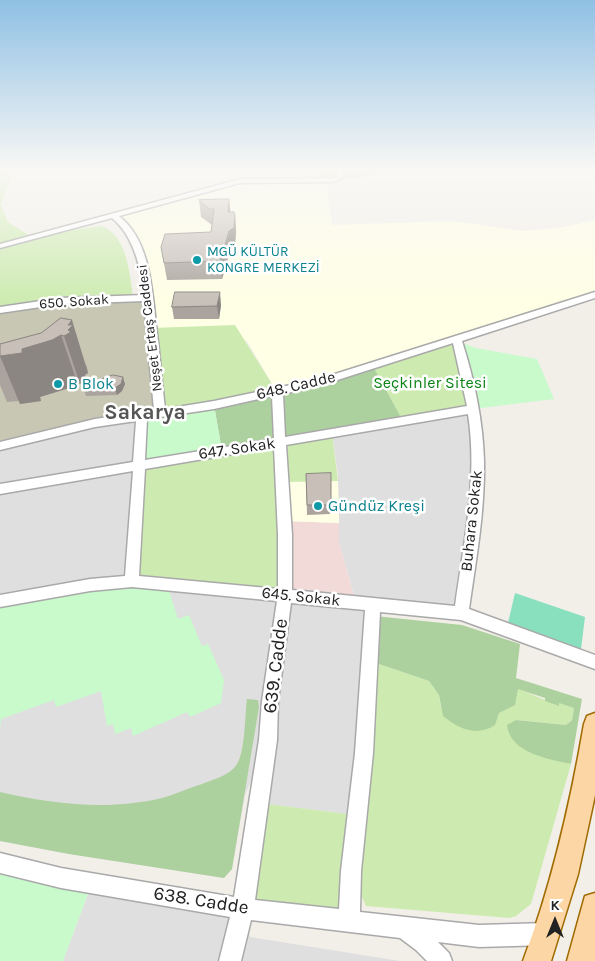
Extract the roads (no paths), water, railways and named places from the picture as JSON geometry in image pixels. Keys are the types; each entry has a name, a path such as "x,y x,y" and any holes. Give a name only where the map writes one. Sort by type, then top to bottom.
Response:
{"main road":[{"path":"537,961 568,865 583,799 595,724"},
{"path":"581,961 595,906"}],"street":[{"path":"0,246 128,214"},
{"name":"Neşet Ertaş Caddesi","path":"117,217 142,257 146,274 160,413"},
{"name":"648. Cadde","path":"0,446 96,423 276,392 321,382 456,341 595,294"},
{"name":"650. Sokak","path":"0,310 61,302 148,298"},
{"name":"Buhara Sokak","path":"456,341 473,409 478,478 461,613"},
{"name":"639. Cadde","path":"230,961 243,909 268,740 270,701 285,596 285,535 276,392"},
{"name":"647. Sokak","path":"0,489 473,409"},
{"path":"132,581 141,464 142,416"},
{"name":"645. Sokak","path":"0,601 90,585 132,581 461,613 595,662"},
{"path":"349,920 351,871 364,753 373,604"},
{"name":"638. Cadde","path":"0,863 61,878 243,909 479,936 547,934"},
{"name":"638. Cadde","path":"404,927 424,942 441,961"}],"place":[{"name":"MGÜ KÜLTÜR KONGRE MERKEZİ","path":"197,260"},
{"name":"B Blok","path":"58,384"},
{"name":"Gündüz Kreşi","path":"318,506"}],"district":[{"name":"Sakarya","path":"145,413"}],"park label":[{"name":"Seçkinler Sitesi","path":"430,383"}]}
